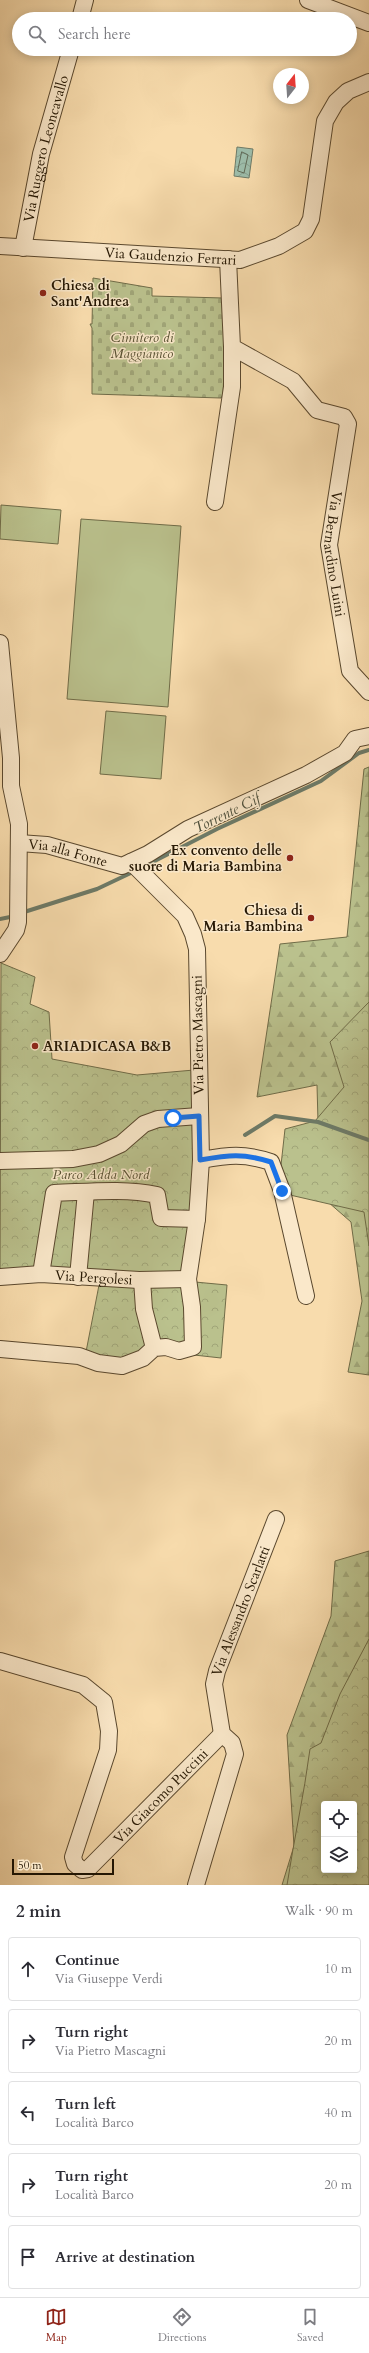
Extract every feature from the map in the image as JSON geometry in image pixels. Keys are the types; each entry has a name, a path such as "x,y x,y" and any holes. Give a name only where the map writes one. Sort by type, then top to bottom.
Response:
{"street":[{"path":"82,12 85,0"},
{"path":"308,0 338,12"},
{"path":"357,19 369,24"},
{"name":"Via Ruggero Leoncavallo","path":"23,248 41,154 69,56"},
{"name":"Via Gaudenzio Ferrari","path":"0,246 240,260 279,246 305,231 311,219 325,121 340,98 348,91 369,82"},
{"path":"215,502 232,387 232,347 228,259"},
{"name":"Via Bernardino Luini","path":"232,347 293,381 317,410 347,420 348,424 329,544 350,671 369,692"},
{"path":"0,643 11,758 6,785 19,824 18,915 16,930 0,954"},
{"name":"Via alla Fonte","path":"19,843 47,845 122,866 136,867 188,830 306,775 345,753 355,739 369,736"},
{"name":"Via Pietro Mascagni","path":"136,867 185,916 193,934 197,949 200,1160 197,1219 188,1279 192,1307 193,1347 180,1351 166,1347 154,1348"},
{"path":"0,1161 73,1159 99,1154 121,1144 144,1124 158,1120 199,1116"},
{"path":"200,1160 226,1156 249,1155 271,1162 282,1191 306,1296"},
{"path":"78,1277 86,1192"},
{"path":"40,1274 54,1193 144,1192 157,1195 161,1218 197,1219"},
{"name":"Via Pergolesi","path":"0,1276 40,1274 142,1280 188,1279"},
{"path":"0,1349 79,1356 98,1363 122,1366 143,1358 154,1348 144,1310 142,1280"},
{"name":"Via Alessandro Scarlatti","path":"196,1885 235,1754 232,1743 222,1734 214,1684 217,1671 276,1519"},
{"name":"Via Giacomo Puccini","path":"0,1662 83,1685 104,1702 109,1732 108,1750 73,1857 75,1864 82,1870 88,1869 124,1835 222,1734"}],"green space":[{"name":"Cimitero di Maggianico","path":"93,278 152,288 152,296 223,298 226,320 223,395 221,398 92,394 92,328 90,324 92,324"},
{"path":"1,505 61,510 58,544 0,539"},
{"path":"81,519 181,526 168,707 67,699"},
{"path":"106,711 166,716 161,779 100,774"},
{"path":"369,767 369,1375 348,1372 362,1301 351,1222 320,1195 317,1085 257,1097 280,944 347,937 364,769"},
{"name":"Parco Adda Nord","path":"1,963 35,977 30,1004 49,1012 52,1059 137,1075 194,1070 195,1282 227,1285 221,1358 167,1352 123,1360 85,1357 100,1280 0,1278"},
{"path":"369,1002 369,1246 364,1212 290,1195 281,1165 285,1129 315,1121 344,1087 330,1042"},
{"path":"369,1551 369,1885 282,1885 294,1846 287,1735 331,1616 335,1561"},
{"path":"369,1639 369,1885 287,1885 310,1749 321,1743 340,1694"}],"water":[{"path":"237,147 253,149 249,178 234,176"}],"waterway":[{"name":"Torrente Cif","path":"143,867 217,829 321,781 359,753 369,750"},
{"name":"Torrente Cif","path":"21,913 97,889 135,871"},
{"name":"Torrente Cif","path":"0,919 15,916"},
{"path":"245,1135 275,1116 318,1122 369,1140"}],"place":[{"name":"Chiesa di Sant'Andrea","path":"43,293"},
{"name":"Ex convento delle suore di Maria Bambina","path":"290,858"},
{"name":"Chiesa di Maria Bambina","path":"311,918"},
{"name":"ARIADICASA B&B","path":"35,1046"}],"route":[{"path":"173,1118 199,1116 200,1160 226,1156 249,1155 271,1162 282,1191"}]}
